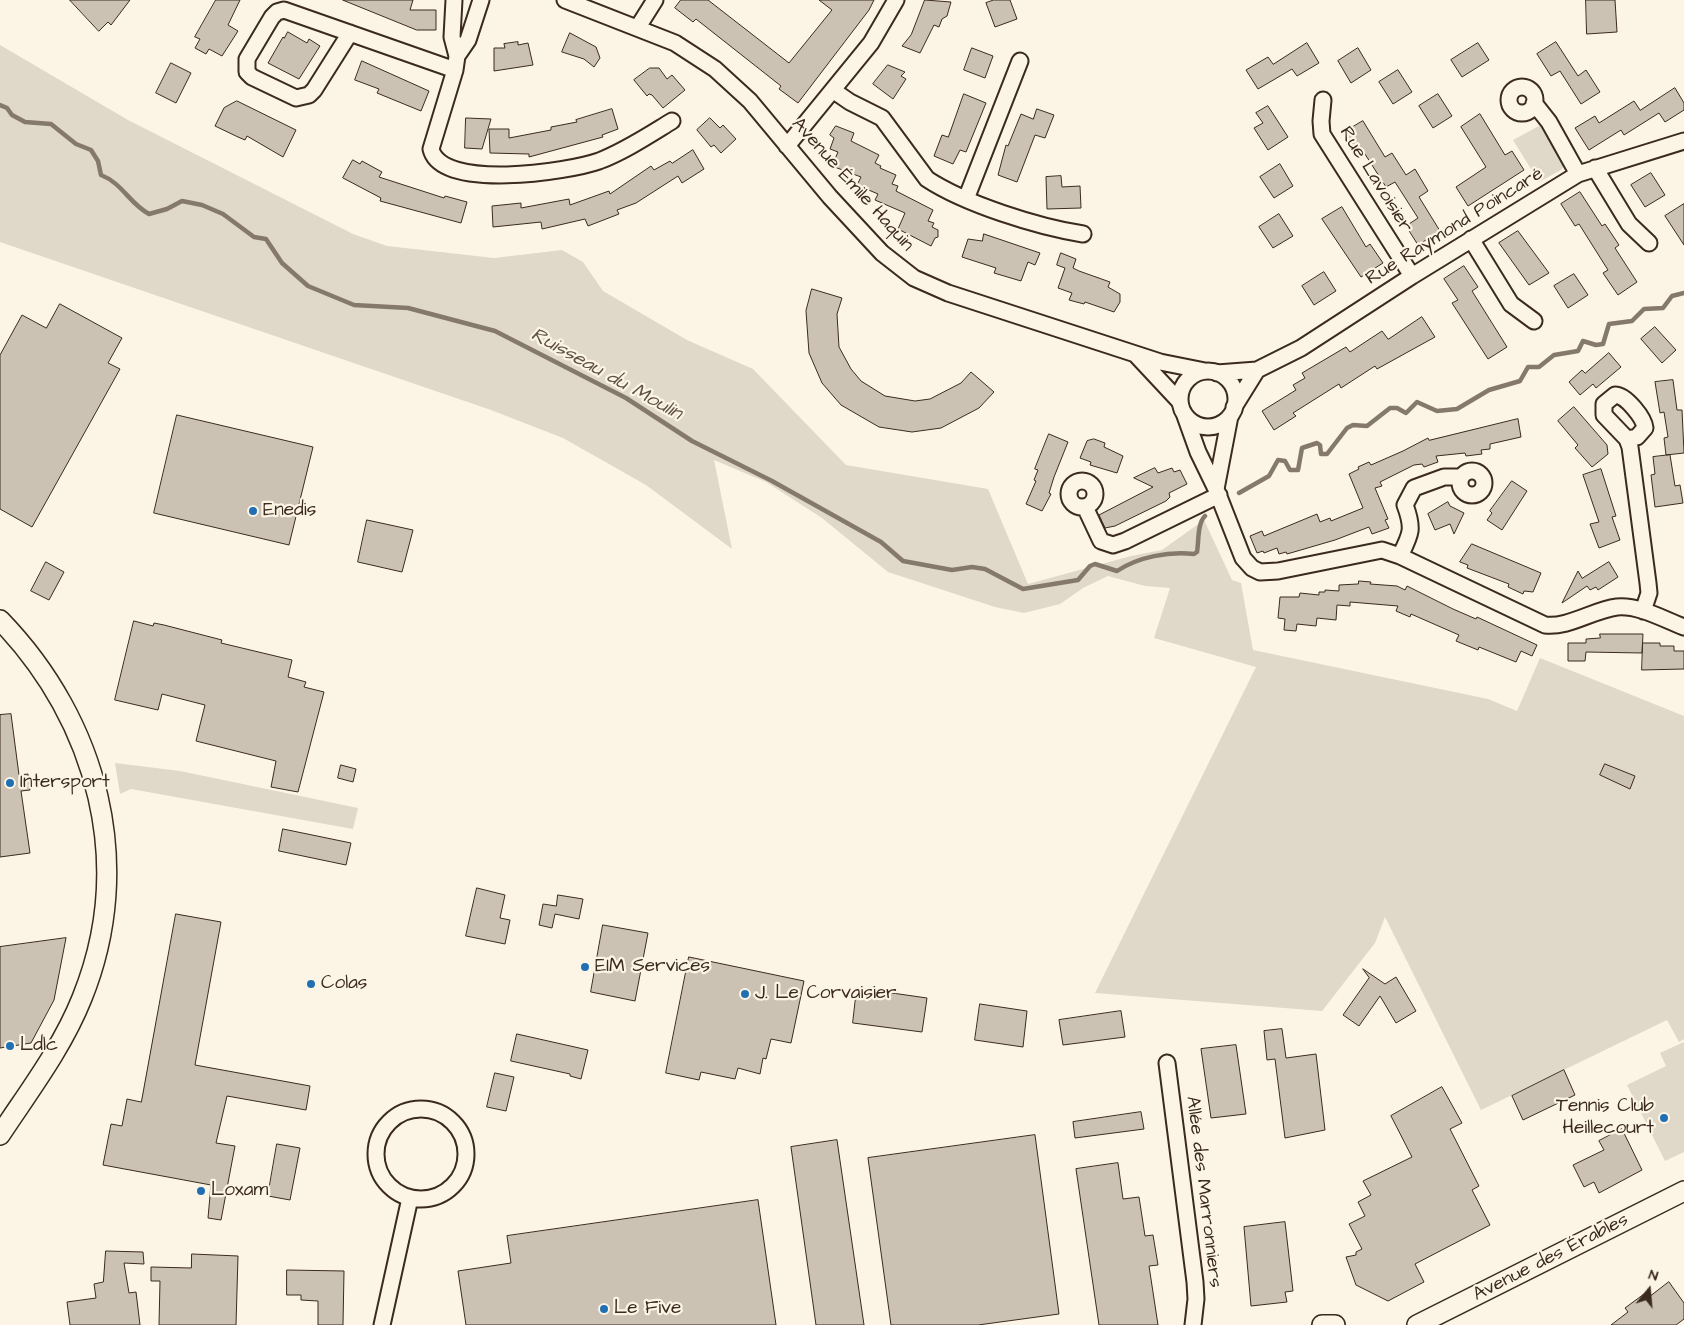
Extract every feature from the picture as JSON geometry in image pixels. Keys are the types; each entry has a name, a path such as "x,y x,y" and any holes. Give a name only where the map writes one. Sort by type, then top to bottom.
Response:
{"street":[{"path":"454,0 452,37 456,63"},
{"path":"481,0 468,40 456,63 431,149 437,161 448,168 511,175 577,168 618,153 672,121"},
{"name":"Avenue Émile Haquin","path":"565,0 675,43 715,69 750,101 787,146 882,253 908,274 948,293 1188,369 1211,372"},
{"path":"638,27 655,0"},
{"path":"787,146 834,91 871,43 896,0"},
{"path":"350,33 314,90 302,98 296,98 252,77 247,72 247,59 277,12 284,10 350,33 456,63"},
{"path":"966,199 1020,61"},
{"path":"834,91 850,102 882,118 927,179 966,199 1059,230 1083,234"},
{"name":"Rue Lavoisier","path":"1324,100 1321,121 1322,134 1412,276"},
{"path":"1534,103 1549,122 1578,174"},
{"name":"Rue Raymond Poincaré","path":"1211,372 1257,370 1301,348 1412,276 1578,174 1684,141"},
{"path":"1595,168 1629,224 1649,243"},
{"path":"1471,239 1511,304 1534,321"},
{"name":"Avenue Émile Haquin","path":"1135,353 1182,407"},
{"path":"1182,407 1197,425 1206,427 1223,422 1232,412 1257,370"},
{"path":"1217,492 1232,412 1234,390 1225,377 1211,372 1197,373 1184,385 1182,407 1198,452 1217,492 1243,558 1252,568 1260,572 1278,571 1382,550 1400,556 1545,625 1556,624 1618,607 1643,611 1684,627"},
{"path":"1628,439 1649,593 1643,611"},
{"path":"1400,556 1411,534 1410,519 1406,505 1414,488 1444,477 1461,477"},
{"path":"1085,507 1101,541 1113,545 1125,541 1217,492"},
{"path":"0,620 42,669 76,728 94,777 106,856 105,898 100,938 82,998 63,1039 0,1135"},
{"name":"Allée des Marronniers","path":"1167,1063 1195,1282 1196,1299 1193,1325"},
{"path":"415,1109 434,1111 446,1116 461,1133 465,1143 466,1162 459,1179 450,1190 432,1198 410,1198 394,1190 381,1177 377,1167 376,1146 383,1128 398,1114 415,1109"},
{"name":"Avenue des Érables","path":"1417,1325 1684,1191"},
{"path":"382,1325 410,1198"},
{"path":"1322,1325 1335,1325"}],"shaded area":[{"path":"0,45 128,120 353,234 387,246 494,258 562,250 583,262 603,291 687,340 753,369 846,465 988,489 1028,584 1131,556 1162,550 1204,520 1232,580 1241,583 1253,650 1488,699 1517,711 1540,658 1684,716 1684,1039 1679,1042 1667,1020 1481,1110 1385,917 1375,943 1322,1011 1095,993 1256,667 1154,638 1170,588 1145,586 1108,576 1083,588 1060,604 1024,613 995,607 888,572 822,518 766,482 714,460 732,549 646,485 563,438 491,410 0,242"},
{"path":"1539,126 1544,129 1565,164 1561,170 1539,182 1513,140"},
{"path":"115,763 180,771 358,808 353,829 131,789 120,794"},
{"name":"Tennis Club Heillecourt","path":"1684,1042 1684,1152 1665,1161 1627,1085 1666,1066 1660,1053"}],"building":[{"path":"70,0 130,0 111,25 108,22 99,31"},
{"path":"216,0 240,0 228,25 238,31 222,56 209,49 206,54 195,48 200,39 195,37"},
{"path":"343,0 413,0 410,10 436,10 436,30 417,30"},
{"path":"681,0 708,0 789,63 832,10 819,0 874,0 869,10 798,103 779,89 781,86 696,19 693,22 675,8"},
{"path":"925,0 951,2 947,16 942,19 939,27 934,25 920,53 902,46 911,35"},
{"path":"994,0 1010,0 1017,19 995,27 986,3"},
{"path":"1586,0 1615,0 1617,32 1587,34"},
{"path":"288,32 307,43 309,39 320,46 299,79 268,63"},
{"path":"570,33 596,47 600,58 594,67 584,59 562,52"},
{"path":"518,42 518,45 528,43 533,65 494,71 494,48 505,48 504,44"},
{"path":"1556,42 1578,76 1586,70 1600,92 1581,104 1560,71 1551,76 1537,54"},
{"path":"1307,43 1319,63 1297,76 1292,69 1258,89 1246,70 1268,57 1273,64"},
{"path":"1478,43 1489,60 1462,77 1451,60"},
{"path":"972,48 993,56 985,78 964,70"},
{"path":"1358,48 1371,70 1351,83 1338,61"},
{"path":"362,61 429,91 421,111 377,93 379,89 355,80"},
{"path":"171,63 191,73 176,103 156,93"},
{"path":"888,65 905,72 901,76 906,79 893,99 873,84"},
{"path":"650,68 659,68 667,79 672,75 685,90 663,108 652,95 649,94 647,96 634,80"},
{"path":"1398,70 1412,92 1393,104 1379,82"},
{"path":"1675,88 1684,103 1684,110 1665,122 1659,113 1624,135 1621,130 1589,150 1575,128 1595,116 1599,123 1634,101 1640,110"},
{"path":"964,94 986,103 966,152 960,150 953,164 934,156 942,135 948,137"},
{"path":"1438,94 1452,116 1433,128 1419,106"},
{"path":"237,101 296,130 283,157 247,136 245,140 215,126 224,108"},
{"path":"1268,106 1288,137 1268,150 1254,128 1263,123 1256,113"},
{"path":"612,109 618,129 602,135 603,137 529,157 529,154 490,153 489,129 509,129 509,138 551,130 551,127 577,122 576,120"},
{"path":"1037,109 1054,115 1045,138 1035,135 1017,182 998,175 1006,145 1008,146 1021,114 1033,119"},
{"path":"1480,114 1505,155 1512,151 1524,170 1468,206 1456,187 1486,167 1461,127"},
{"path":"466,118 491,119 482,149 465,148"},
{"path":"710,118 720,128 723,125 736,139 721,153 714,145 711,147 697,130"},
{"path":"1363,121 1385,157 1392,153 1406,175 1415,169 1428,191 1419,197 1440,231 1418,245 1406,226 1418,218 1395,182 1386,187 1363,151 1357,155 1343,133"},
{"path":"836,126 854,133 851,141 879,155 875,163 881,166 880,168 896,175 892,184 898,186 896,191 933,210 928,221 934,223 932,227 938,230 938,237 935,238 931,246 898,229 905,213 875,200 878,194 857,185 861,177 832,166 838,152 830,149 834,138 830,135"},
{"path":"693,150 704,169 682,183 678,176 636,203 617,210 619,214 588,226 585,219 542,229 541,222 493,227 492,206 521,203 521,208 569,199 570,205 609,191 610,194 651,166 654,170 670,161 672,163"},
{"path":"353,160 360,164 362,161 382,172 379,177 444,198 445,196 467,202 461,223 380,201 381,198 343,178"},
{"path":"1280,164 1293,186 1274,198 1260,177"},
{"path":"1651,173 1665,195 1645,207 1631,185"},
{"path":"1061,176 1062,187 1080,186 1081,208 1047,209 1046,177"},
{"path":"1580,192 1602,226 1605,224 1619,245 1615,248 1637,282 1618,295 1603,273 1608,270 1579,224 1575,226 1561,204"},
{"path":"1684,204 1684,245 1665,216"},
{"path":"1342,207 1366,247 1370,244 1383,263 1361,277 1322,219"},
{"path":"1279,214 1293,236 1273,248 1259,227"},
{"path":"1518,231 1549,273 1529,285 1499,243"},
{"path":"984,234 1040,253 1035,265 1028,262 1021,281 994,273 996,268 962,257 968,239 982,241"},
{"path":"1061,253 1076,259 1073,268 1110,282 1108,287 1120,294 1120,302 1114,312 1085,302 1084,304 1069,300 1072,293 1058,288 1065,268 1057,265"},
{"path":"1464,266 1478,287 1472,291 1507,347 1488,359 1452,303 1458,300 1444,279"},
{"path":"1324,272 1336,291 1314,305 1302,286"},
{"path":"1574,274 1588,295 1568,308 1554,286"},
{"path":"812,289 842,298 837,314 839,347 851,369 861,381 885,396 915,401 930,399 961,383 971,372 994,392 979,408 941,428 912,432 879,427 841,405 822,383 809,353 806,311"},
{"path":"60,304 122,338 108,363 120,369 32,527 0,509 0,355 22,315 46,328"},
{"path":"1422,317 1435,337 1377,369 1375,366 1341,388 1339,384 1293,413 1296,416 1274,430 1262,411 1296,390 1293,385 1305,378 1302,373 1346,347 1350,352 1382,331 1388,339"},
{"path":"1655,327 1676,350 1662,363 1641,339"},
{"path":"1609,353 1621,367 1596,388 1593,384 1580,395 1569,382 1582,370 1585,373"},
{"path":"1673,380 1677,410 1682,410 1684,453 1666,455 1664,438 1668,437 1664,412 1660,413 1655,382"},
{"path":"1574,407 1607,445 1608,454 1592,467 1575,448 1578,445 1558,421"},
{"path":"177,415 313,447 289,545 154,513"},
{"path":"1518,419 1521,437 1490,444 1490,449 1481,450 1482,454 1466,456 1465,453 1436,456 1438,462 1424,467 1422,464 1414,465 1380,482 1382,486 1375,488 1388,519 1385,520 1389,528 1372,534 1369,527 1335,540 1287,554 1286,552 1279,554 1277,548 1264,553 1263,551 1257,553 1250,536 1262,531 1264,536 1317,514 1320,522 1330,518 1331,521 1363,508 1349,474 1359,469 1358,467 1369,462 1371,465 1428,438 1429,440"},
{"path":"1049,434 1068,442 1054,477 1049,493 1051,494 1042,511 1026,504 1036,481 1034,480 1038,470 1035,469"},
{"path":"1094,439 1105,443 1104,447 1123,456 1117,473 1090,465 1091,462 1080,458 1087,441"},
{"path":"1670,455 1675,486 1680,485 1683,503 1655,507 1651,475 1655,474 1653,457"},
{"path":"1155,468 1158,473 1172,468 1174,472 1180,470 1187,484 1169,493 1170,497 1166,501 1115,526 1105,528 1099,515 1153,487 1134,478"},
{"path":"1601,469 1616,516 1612,517 1620,540 1599,548 1590,524 1599,522 1583,475"},
{"path":"1512,481 1527,491 1502,530 1487,520 1492,513 1490,511"},
{"path":"1448,502 1450,506 1464,513 1454,534 1450,524 1435,530 1428,514"},
{"path":"367,520 413,530 402,572 358,562"},
{"path":"1472,544 1541,573 1533,592 1524,591 1523,594 1508,587 1509,584 1467,568 1468,565 1460,562"},
{"path":"46,562 64,572 49,600 31,591"},
{"path":"1609,562 1618,577 1598,590 1596,587 1590,590 1587,586 1562,603 1578,571 1582,578"},
{"path":"1359,581 1371,582 1370,584 1397,586 1405,590 1407,586 1453,609 1476,619 1477,617 1537,645 1532,656 1521,651 1516,662 1479,647 1478,650 1456,641 1459,635 1411,614 1410,617 1396,611 1398,606 1350,602 1350,606 1337,605 1336,620 1317,618 1316,626 1297,624 1296,631 1284,630 1285,619 1278,618 1280,597 1299,597 1300,593 1319,595 1319,592 1325,592 1325,590 1339,591 1339,585 1358,584"},
{"path":"134,621 153,626 154,623 164,625 222,640 221,643 292,660 288,677 306,682 304,687 324,692 298,792 271,787 276,761 196,741 205,705 162,694 158,710 115,700"},
{"path":"1600,634 1643,634 1642,653 1586,652 1585,661 1568,661 1568,643 1586,643 1586,639 1600,638"},
{"path":"1643,643 1660,643 1660,646 1674,646 1674,651 1684,651 1684,669 1642,670"},
{"name":"Intersport","path":"11,714 19,775 28,774 30,790 21,791 30,853 0,857 0,715"},
{"path":"1605,764 1635,776 1630,789 1600,775"},
{"path":"341,765 356,769 353,782 338,778"},
{"path":"283,829 351,843 346,865 279,851"},
{"path":"477,888 505,895 500,918 510,920 505,944 466,936"},
{"path":"558,895 583,899 579,919 555,914 552,928 539,925 543,904 556,906"},
{"path":"176,914 221,922 195,1065 310,1086 306,1110 227,1096 216,1143 235,1146 221,1220 208,1218 211,1185 103,1165 111,1124 122,1126 127,1099 141,1102"},
{"path":"603,925 648,933 635,1001 591,992"},
{"path":"66,938 54,1000 31,1043 0,1048 0,947"},
{"path":"689,957 804,981 791,1043 771,1039 766,1059 763,1058 760,1074 738,1068 735,1079 701,1072 699,1080 666,1073"},
{"path":"1363,969 1385,984 1396,977 1416,1011 1396,1023 1380,996 1359,1026 1343,1015 1369,978"},
{"path":"857,988 927,998 922,1032 853,1023"},
{"path":"980,1004 1027,1011 1023,1047 975,1040"},
{"path":"1121,1011 1125,1037 1063,1045 1059,1020"},
{"path":"1282,1029 1286,1058 1316,1054 1325,1130 1285,1138 1275,1059 1267,1060 1264,1031"},
{"path":"517,1034 588,1050 581,1079 570,1076 570,1074 511,1061"},
{"path":"1236,1045 1246,1114 1211,1118 1201,1049"},
{"path":"1564,1070 1575,1095 1523,1120 1512,1096"},
{"path":"495,1073 514,1077 506,1111 487,1107"},
{"path":"1442,1087 1462,1123 1450,1129 1479,1186 1472,1190 1490,1225 1415,1264 1424,1282 1388,1301 1356,1285 1346,1257 1356,1255 1356,1252 1362,1249 1349,1224 1365,1216 1358,1202 1371,1195 1363,1181 1412,1157 1391,1116"},
{"path":"1141,1112 1144,1129 1075,1138 1073,1122"},
{"path":"1622,1129 1642,1170 1599,1193 1594,1182 1584,1187 1573,1165 1604,1150 1599,1141"},
{"path":"1035,1135 1059,1314 978,1325 891,1325 868,1158"},
{"path":"837,1140 864,1325 816,1325 791,1147"},
{"path":"277,1144 300,1148 290,1200 268,1196"},
{"path":"1118,1163 1123,1199 1139,1197 1145,1236 1153,1235 1158,1265 1149,1266 1158,1325 1099,1325 1076,1169"},
{"path":"758,1200 776,1325 466,1325 458,1271 511,1263 507,1236"},
{"path":"1285,1222 1293,1291 1285,1292 1287,1302 1251,1306 1244,1227"},
{"path":"106,1251 143,1252 144,1264 124,1263 129,1293 136,1292 140,1325 70,1325 67,1302 96,1298 94,1284 103,1282"},
{"path":"192,1254 238,1256 236,1325 159,1325 160,1281 151,1281 151,1267 191,1268"},
{"path":"287,1270 344,1271 343,1325 318,1325 318,1301 301,1300 301,1295 287,1295"},
{"path":"1669,1282 1684,1303 1684,1319 1676,1325 1611,1325 1628,1312 1625,1308 1648,1291 1651,1295"}],"waterway":[{"name":"Ruisseau du Moulin","path":"0,105 7,108 12,115 25,122 51,124 76,144 91,150 98,161 101,175 115,183 136,205 149,214 167,209 182,201 202,205 223,214 254,237 266,239 282,263 308,286 354,305 408,308 495,331 626,398 692,441 772,481 881,542 903,561 952,570 972,567 985,569 1023,589 1078,580 1090,566 1095,564 1117,571 1134,562 1154,556 1174,553 1194,554 1197,552 1199,528 1205,516"},
{"name":"Ruisseau du Moulin","path":"1239,493 1269,476 1278,460 1285,461 1290,470 1298,470 1302,448 1317,443 1320,445 1321,454 1327,454 1347,428 1353,425 1367,426 1390,408 1397,408 1406,413 1417,402 1437,411 1457,409 1489,390 1520,381 1528,367 1539,367 1554,355 1578,351 1583,341 1596,345 1603,344 1609,324 1632,321 1644,309 1663,308 1672,296 1684,293"}],"place":[{"name":"Enedis","path":"253,511"},
{"name":"Intersport","path":"10,783"},
{"name":"EIM Services","path":"585,967"},
{"name":"Colas","path":"311,984"},
{"name":"J. Le Corvaisier","path":"745,994"},
{"name":"Ldlc","path":"10,1046"},
{"name":"Tennis Club Heillecourt","path":"1664,1118"},
{"name":"Loxam","path":"201,1191"},
{"name":"Le Five","path":"604,1309"}]}
